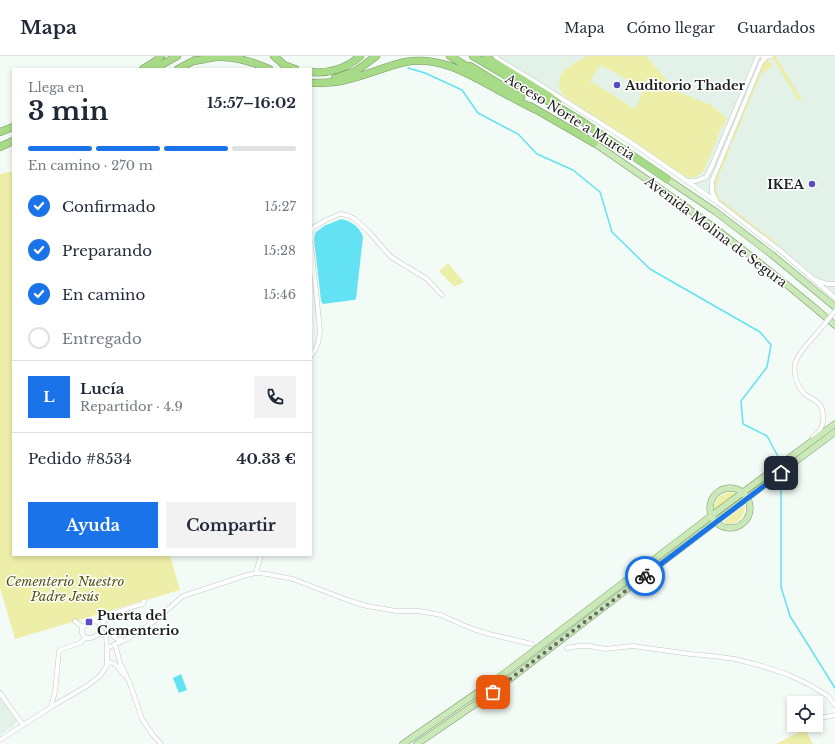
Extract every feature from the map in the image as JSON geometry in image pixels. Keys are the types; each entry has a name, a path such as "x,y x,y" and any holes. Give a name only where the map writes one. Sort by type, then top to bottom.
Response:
{"highway":[{"path":"145,68 161,56"},
{"path":"156,68 177,56"},
{"path":"173,68 202,56"},
{"path":"274,56 284,65 292,68"},
{"path":"312,72 326,72 349,65 360,56"},
{"path":"312,82 330,80 349,74 376,56"},
{"path":"450,56 594,143"},
{"name":"Acceso Norte a Murcia","path":"455,56 594,143"},
{"name":"Acceso Norte a Murcia","path":"473,56 583,122 667,179"},
{"path":"486,56 549,96 583,122"},
{"path":"180,68 194,59 212,57 231,57 243,59 267,68"},
{"path":"312,82 340,82 388,66 418,60 433,61 447,64 465,71 512,98 534,108"},
{"path":"0,132 12,127"},
{"path":"0,142 12,138"},
{"path":"0,146 12,141"}],"main road":[{"name":"Avenida Molina de Segura","path":"594,143 657,186 732,241 835,325"},
{"name":"Avenida Molina de Segura","path":"667,179 716,212 771,254 835,307"},
{"path":"403,744 497,679 711,516 835,424"},
{"path":"417,744 430,739 493,692 835,432"},
{"path":"730,487 737,489 743,492 748,498 750,512 747,519 736,527 728,528 721,526 715,522 711,516 709,509 710,502 718,491 724,488 730,487"},
{"path":"424,730 430,739"}],"street":[{"name":"Avenida Molina de Segura","path":"495,56 635,145 717,202 782,252 835,298"},
{"path":"687,181 696,181 706,177 758,56"},
{"path":"717,202 712,192 712,181 764,56 771,56"},
{"path":"312,231 314,227 340,214 347,215 355,219 369,232 391,257 427,279 442,295"},
{"path":"312,254 320,330 319,342 312,355"},
{"path":"813,279 827,284 835,284"},
{"path":"801,450 820,430 824,416 819,404 805,394 800,388 795,372 795,364 798,357 835,311"},
{"path":"256,573 261,556"},
{"path":"107,648 127,639 152,623 183,596 256,573 293,579 367,606 396,611 441,615 476,630 532,644"},
{"path":"98,635 101,624 112,615 143,604 144,601"},
{"path":"75,621 82,627 82,633 85,638"},
{"path":"82,627 96,621 118,640 127,639"},
{"path":"107,629 107,665"},
{"path":"51,707 59,651 80,643 85,638 98,635 106,641"},
{"path":"116,644 120,663 129,681 142,719 161,744"},
{"path":"567,648 589,646 605,649 633,646 735,659 762,666 810,685 828,696 835,705"},
{"path":"0,740 23,724 87,686 100,676 110,662 115,664 129,681"},
{"path":"0,693 23,724"},
{"path":"823,718 835,715"},
{"path":"16,729 17,716"}],"shaded area":[{"path":"495,56 835,56 835,298 702,192"},
{"path":"0,696 16,717 16,722 13,727 0,735"}],"green space":[{"path":"587,56 646,56 676,91 711,105 727,118 723,127 722,126 705,169 695,177 686,177 565,97 559,86 560,76 566,69","holes":["601,65 644,89 635,109 590,81"]},
{"path":"776,56 802,99 801,100 798,100 772,57"},
{"path":"767,58 772,67 761,74 733,142 730,141 763,62"},
{"path":"730,146 731,148 719,175 716,189 720,199 778,244 775,244 723,205 718,198 715,191 716,176 728,147"},
{"name":"Cementerio Nuestro Padre Jesús","path":"12,171 12,556 170,556 180,590 15,639 0,588 0,174"},
{"path":"448,263 464,282 454,287 439,271"},
{"path":"732,492 736,494 714,510 715,502 718,497"},
{"path":"745,505 745,510 738,521 732,524 723,522"},
{"path":"799,732 807,732 813,744 776,744"}],"water":[{"path":"341,219 355,225 362,233 363,237 356,299 323,304 321,301 314,238 316,232 324,226"},
{"path":"181,674 187,690 179,693 173,678"}],"waterway":[{"path":"408,68 425,73 462,90 478,113 518,134 537,154 573,170 600,192 612,232 650,269 760,332 771,345 767,367 741,401 743,424 767,436 781,462"},
{"path":"781,481 781,587 790,616 835,688"}],"way so far":[{"path":"493,692 645,576"}],"place":[{"name":"Auditorio Thader","path":"617,85"},
{"name":"IKEA","path":"812,184"},
{"name":"Puerta del Cementerio","path":"89,622"}],"route":[{"path":"645,576 781,473"}]}
